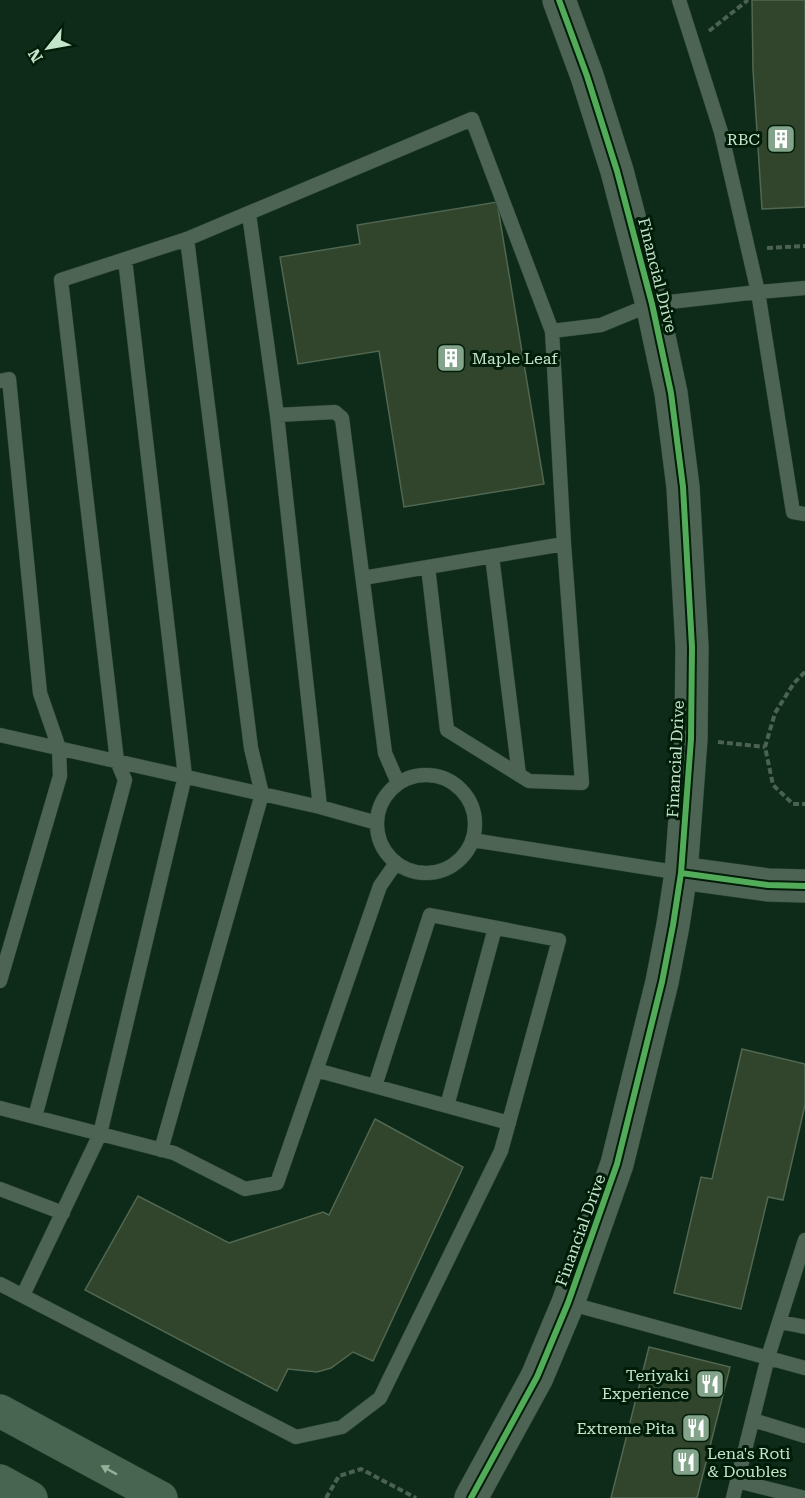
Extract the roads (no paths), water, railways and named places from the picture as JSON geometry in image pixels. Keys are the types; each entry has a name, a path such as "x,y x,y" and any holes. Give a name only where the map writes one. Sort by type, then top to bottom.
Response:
{"main road":[{"path":"0,1411 161,1498"},
{"path":"0,1481 31,1498"}],"street":[{"name":"Financial Drive","path":"471,1498 537,1377 568,1303 617,1164 662,982 681,873 691,739 692,646 683,488 671,393 652,303 617,171 587,76 559,0"},
{"path":"681,873 768,885 805,886"}],"lane":[{"path":"679,0 721,132 758,292 793,512 805,514"},
{"path":"35,1117 125,780 117,761 61,280 187,239 472,119 552,331 564,544 582,783 529,781 447,730 428,567"},
{"path":"249,214 277,415 320,807"},
{"path":"161,1150 262,794 251,748 187,239"},
{"path":"23,1295 100,1134 185,776 125,259"},
{"path":"552,331 601,325 652,303 805,288"},
{"path":"0,381 9,379 40,693 59,748 60,776 0,981"},
{"path":"277,415 335,412 342,418 386,753 398,783"},
{"path":"363,578 564,544"},
{"path":"492,556 519,775"},
{"path":"0,735 320,807 377,823"},
{"path":"427,775 442,778 456,785 466,796 473,810 475,825 472,840 465,854 453,864 440,871 424,873 410,870 396,863 385,852 379,838 377,823 379,808 387,794 398,783 412,777 427,775"},
{"path":"472,840 681,873"},
{"path":"0,1108 174,1153 244,1190 277,1183 380,886 396,863"},
{"path":"0,1284 296,1437 342,1427 380,1398 501,1150 559,940 430,915 375,1086"},
{"path":"447,1106 495,928"},
{"path":"316,1070 509,1123"},
{"path":"0,1189 63,1213"},
{"path":"733,1498 768,1358 805,1239"},
{"path":"568,1303 805,1368"},
{"path":"780,1322 805,1327"},
{"path":"753,1420 805,1436"},
{"path":"737,1481 805,1498"}],"place":[{"name":"RBC","path":"781,139"},
{"name":"Maple Leaf","path":"451,358"},
{"name":"Teriyaki Experience","path":"710,1384"},
{"name":"Extreme Pita","path":"696,1428"},
{"name":"Lena's Roti & Doubles","path":"686,1462"}]}
